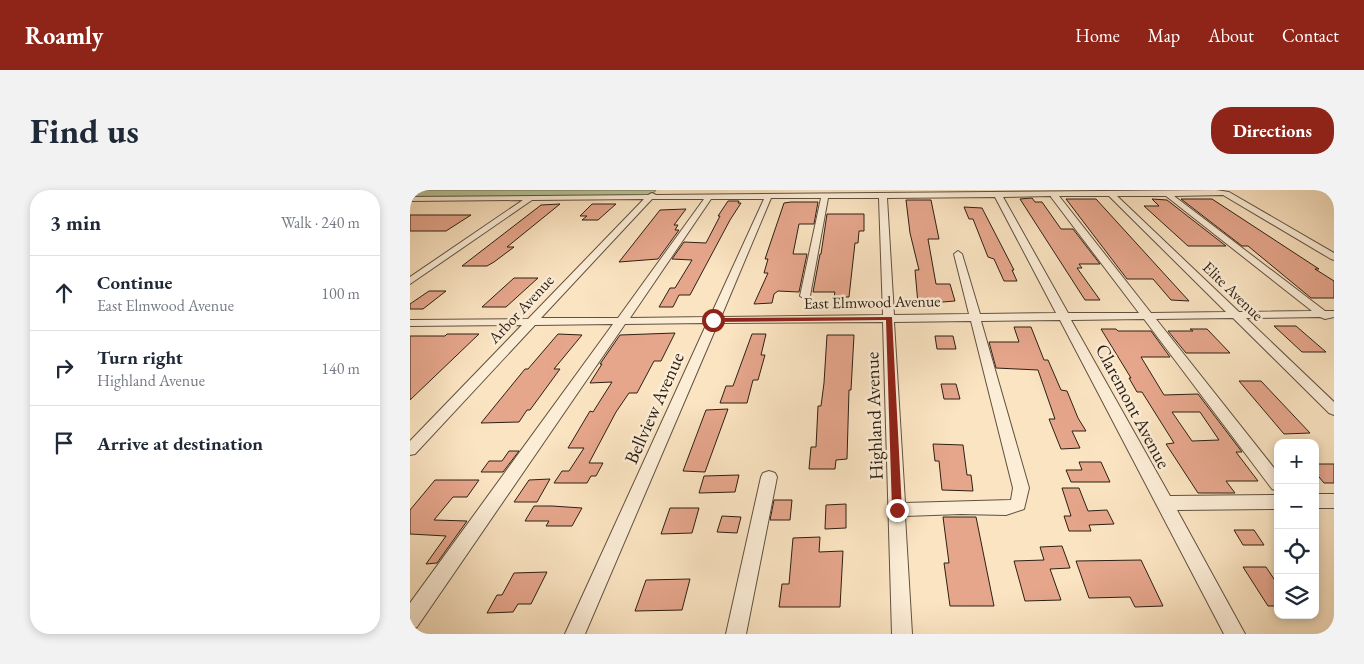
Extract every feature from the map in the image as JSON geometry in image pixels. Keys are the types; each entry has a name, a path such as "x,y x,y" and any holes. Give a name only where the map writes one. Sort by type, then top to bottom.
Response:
{"street":[{"path":"466,198 480,190"},
{"path":"410,199 653,194 709,197 768,197 1223,192 1334,257"},
{"name":"Arbor Avenue","path":"410,450 653,194"},
{"name":"Elite Avenue","path":"1111,194 1334,410"},
{"path":"1168,194 1328,314 1334,323"},
{"name":"Claremont Avenue","path":"998,195 1235,634"},
{"path":"1054,195 1277,484"},
{"path":"805,296 825,196"},
{"name":"Highland Avenue","path":"883,196 902,634"},
{"path":"410,620 709,197"},
{"name":"Bellview Avenue","path":"575,634 768,197"},
{"path":"410,281 531,198"},
{"path":"897,510 962,506 1006,508 1018,504 1020,488 958,254"},
{"name":"East Elmwood Avenue","path":"410,323 1328,314"},
{"path":"736,634 769,476"},
{"path":"1319,502 1334,501"},
{"path":"1164,503 1274,502"}],"green space":[{"path":"410,190 656,190 649,198 410,199"}],"building":[{"path":"1032,198 1035,202 1042,202 1061,229 1073,229 1100,264 1079,264 1082,268 1077,268 1100,300 1085,300 1020,199"},
{"path":"1066,199 1096,199 1189,301 1171,300 1153,279 1127,279"},
{"path":"1152,199 1167,200 1226,246 1188,246 1144,206 1159,206"},
{"path":"1181,199 1212,199 1319,269 1315,269 1334,281 1334,298 1311,298 1248,246 1242,246"},
{"path":"906,200 931,200 939,239 928,239 936,284 950,284 955,301 918,304 915,270 919,270 910,233"},
{"path":"728,201 739,201 738,203 741,203 690,295 679,295 673,307 659,307 670,288 675,288 692,260 672,259 684,242 706,243 720,216 718,216"},
{"path":"818,202 814,224 799,224 793,254 807,254 799,292 778,291 774,294 772,303 754,304 768,273 764,273 768,259 765,259 784,203"},
{"path":"560,204 507,247 514,247 494,262 487,266 462,266 541,205"},
{"path":"592,204 616,204 598,220 582,220 587,216 580,216"},
{"path":"964,207 982,208 1014,270 1012,270 1017,281 1004,281 994,259 988,257 973,219 969,219"},
{"path":"686,209 674,225 678,225 675,230 679,230 658,259 619,262 660,210"},
{"path":"827,214 864,214 864,231 859,231 858,243 855,243 849,297 834,297 835,292 813,292"},
{"path":"410,215 471,215 446,231 410,231"},
{"path":"514,278 538,278 506,307 482,307"},
{"path":"429,291 446,291 423,309 410,309 410,304"},
{"path":"1274,326 1296,326 1326,352 1302,352"},
{"path":"1014,327 1031,327 1044,360 1048,360 1061,390 1067,391 1078,418 1086,431 1072,431 1080,448 1061,449 1049,419 1055,419 1038,370 996,368 989,342 1019,342"},
{"path":"1101,329 1151,331 1170,357 1141,357 1164,395 1198,394 1242,452 1236,452 1258,481 1226,481 1235,493 1198,493 1166,444 1174,443 1142,392 1137,392 1129,378 1131,378","holes":["1172,412 1200,412 1219,440 1192,441"]},
{"path":"1190,329 1207,329 1230,353 1186,353 1168,331 1193,331"},
{"path":"675,333 661,361 654,361 637,393 629,393 616,412 589,463 603,463 596,476 591,476 587,483 554,483 562,471 569,471 584,448 568,448 590,411 593,412 612,382 590,383 602,364 600,364 620,335"},
{"path":"447,334 479,334 410,400 410,336 445,336"},
{"path":"558,334 582,335 554,369 560,369 530,410 527,410 519,422 481,423 525,369 528,369"},
{"path":"752,334 766,334 761,355 765,355 758,380 753,380 747,403 720,403 726,386 733,386"},
{"path":"827,335 854,335 851,390 849,390 847,459 836,460 835,469 809,469 811,447 816,447 818,406 821,406 824,383"},
{"path":"935,336 953,336 956,349 937,349"},
{"path":"1239,381 1261,381 1310,433 1284,434"},
{"path":"941,384 956,384 960,399 944,399"},
{"path":"728,409 705,472 683,471 706,410"},
{"path":"933,444 963,445 967,475 971,475 973,491 942,490 939,461 935,461"},
{"path":"509,451 519,451 503,472 481,472 489,461 502,461"},
{"path":"1079,462 1101,462 1110,482 1071,482 1066,470 1082,470"},
{"path":"1319,464 1334,464 1334,483 1324,483 1319,477"},
{"path":"739,475 735,492 699,493 704,476"},
{"path":"550,479 537,502 514,502 529,480"},
{"path":"435,480 479,480 467,497 453,497 434,520 467,521 437,563 426,564 446,536 410,534 410,510"},
{"path":"1062,488 1079,488 1088,511 1107,510 1114,524 1089,525 1091,531 1069,531 1064,516 1071,516"},
{"path":"774,500 792,500 790,520 770,520"},
{"path":"846,504 846,528 825,529 826,505"},
{"path":"534,506 582,508 572,526 546,526 549,521 525,521"},
{"path":"670,508 699,508 692,533 661,534"},
{"path":"722,516 741,517 737,533 717,532"},
{"path":"943,517 976,517 994,606 950,606 944,563 949,563"},
{"path":"1234,530 1254,530 1264,545 1243,545"},
{"path":"820,537 819,552 843,551 840,607 779,607 782,584 789,584 793,538"},
{"path":"1062,546 1070,568 1050,569 1061,600 1025,601 1014,561 1044,560 1040,547"},
{"path":"1141,560 1163,606 1135,607 1130,597 1089,598 1076,561"},
{"path":"1243,567 1266,567 1274,579 1274,606 1268,606"},
{"path":"547,572 531,604 518,604 513,612 487,613 497,595 502,595 514,573"},
{"path":"690,579 682,610 635,611 646,580"}],"route":[{"path":"713,320 889,318 897,510"}]}
